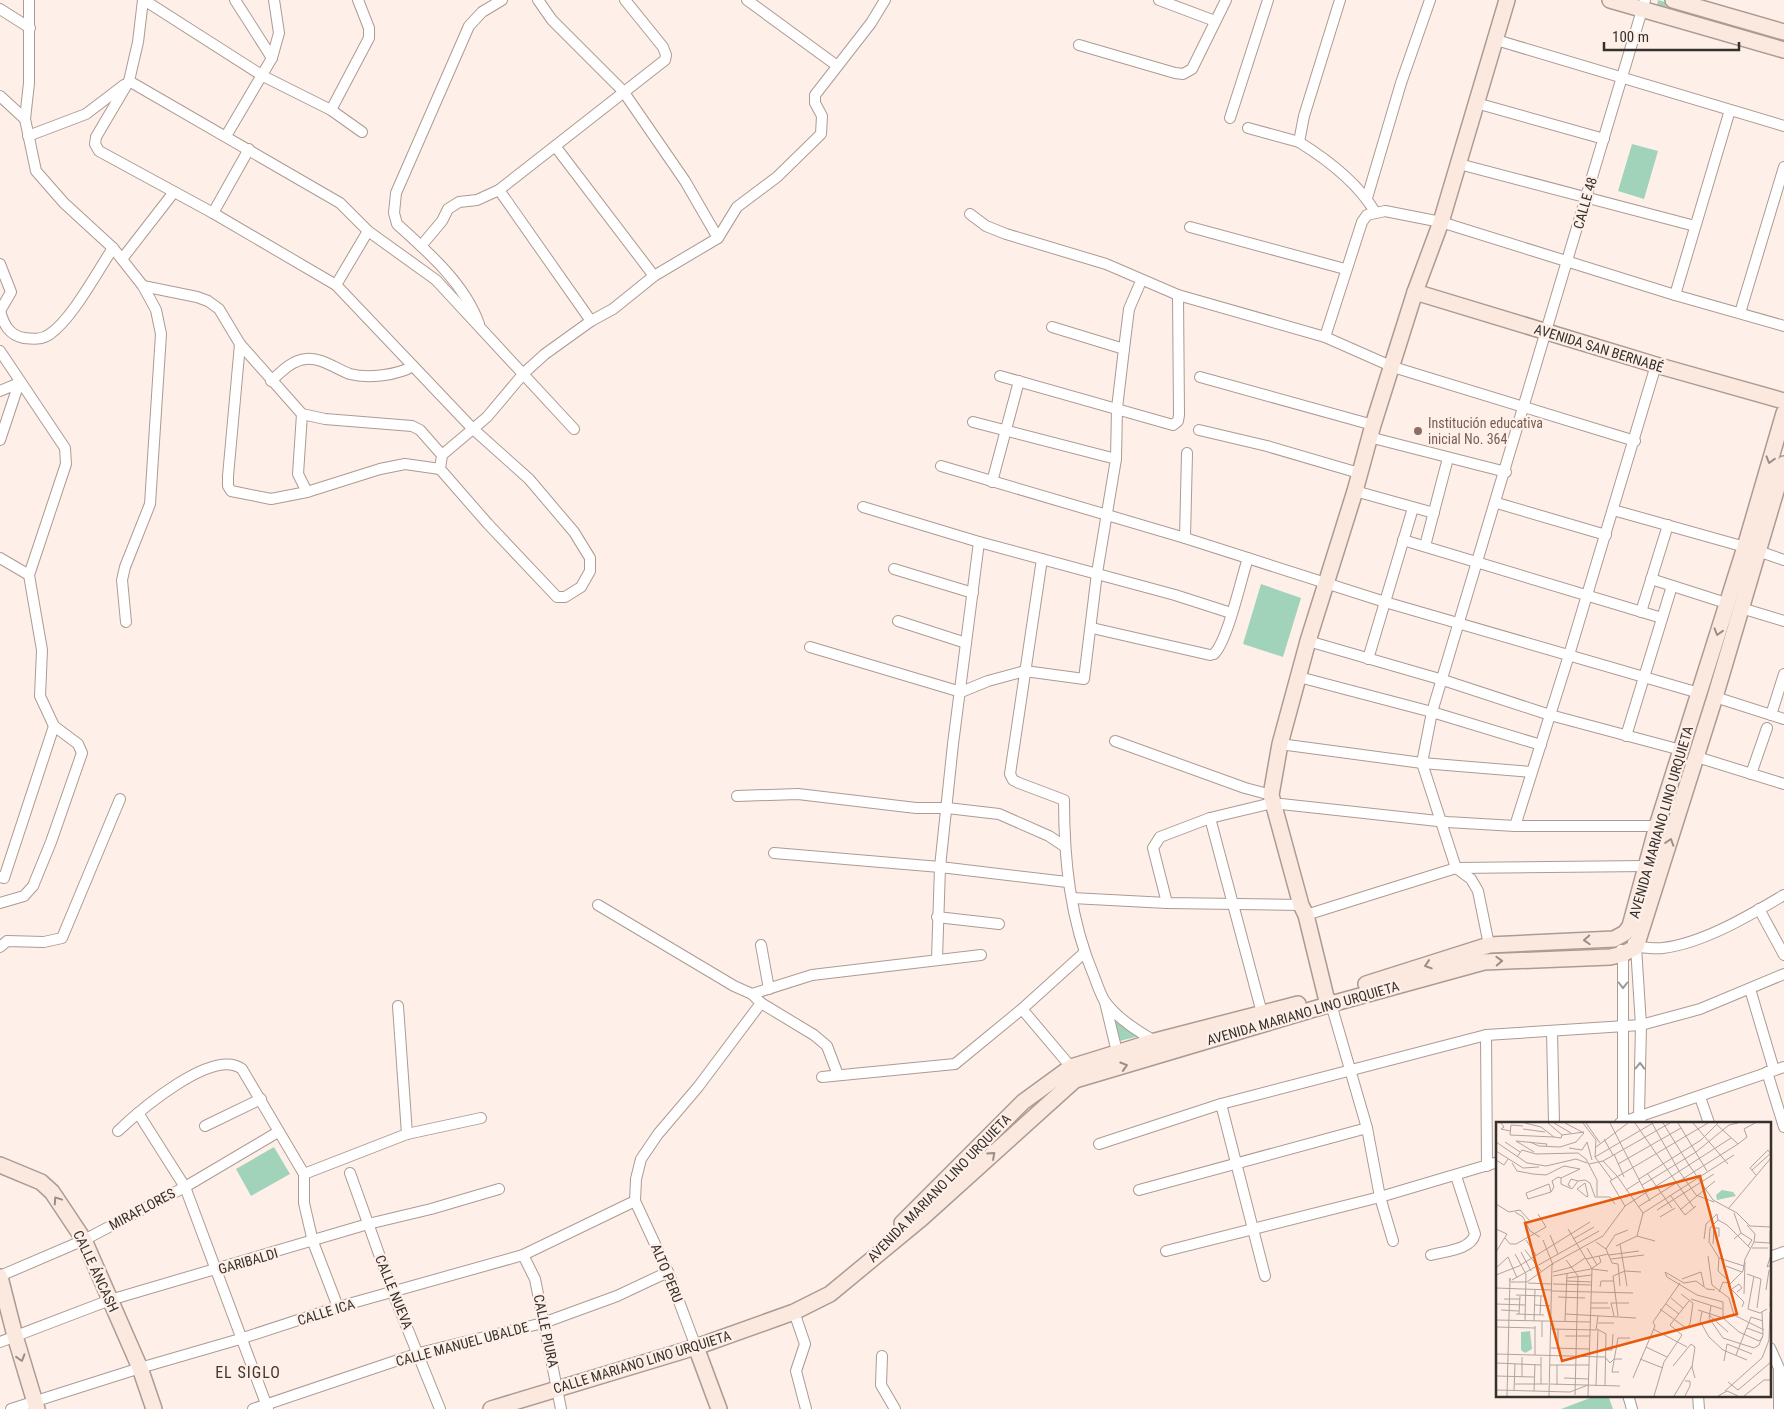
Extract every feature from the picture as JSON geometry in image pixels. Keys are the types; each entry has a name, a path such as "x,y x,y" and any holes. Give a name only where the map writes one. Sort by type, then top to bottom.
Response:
{"main road":[{"path":"1328,1001 1272,799 1280,744 1308,641 1355,491 1371,431 1393,367 1415,292 1441,222 1493,39 1507,0"},
{"path":"1610,0 1644,5 1728,34 1784,50"},
{"path":"1673,0 1784,32"},
{"path":"1728,34 1732,17"},
{"name":"AVENIDA SAN BERNABÉ","path":"1415,292 1656,366 1784,401"},
{"name":"AVENIDA MARIANO LINO URQUIETA","path":"862,1267 903,1221 1023,1102 1071,1067 1155,1041 1262,1013 1328,1001 1484,962 1610,957 1630,950 1697,757 1741,608 1751,549 1784,413"},
{"name":"AVENIDA MARIANO LINO URQUIETA","path":"862,1267 922,1218 1075,1080 1328,1001 1489,945 1620,936 1630,926 1637,906 1657,826 1700,693 1726,603 1751,549 1784,464"},
{"name":"CALLE ÁNCASH","path":"0,1165 41,1182 52,1192 84,1240 140,1368 154,1409"},
{"name":"CALLE MARIANO LINO URQUIETA","path":"490,1409 696,1347 794,1312 830,1294 862,1267"},
{"path":"0,1276 15,1336 36,1406"},
{"path":"696,1347 718,1409"}],"street":[{"path":"29,0 29,83 25,119 36,171 64,203 122,258 143,286 156,310 162,334 150,504 125,566 122,580 126,622"},
{"path":"240,344 228,486 231,491 237,494 272,499 307,492 380,469 405,464 440,469 557,597 565,597 581,587 590,571 590,558 574,532 530,479 472,428 336,284 213,212 99,150 95,144 96,137 129,81 138,42 144,0 263,76 332,110 362,132"},
{"path":"235,0 272,58"},
{"path":"226,136 272,58 280,33 274,0"},
{"path":"332,110 369,38 370,28 358,0"},
{"path":"480,328 473,308 448,275 397,224 394,213 396,193 469,26 482,12 502,0"},
{"path":"538,0 552,20 623,91 685,181 718,238"},
{"path":"421,246 442,221 448,209 458,202 477,200 499,190 623,91 660,64 666,55 663,48 625,0"},
{"path":"747,0 836,66"},
{"path":"440,469 442,455 487,417 524,373 545,354 591,321 613,309 654,276 718,238 737,207 777,177 821,134 822,116 815,103 815,95 871,23 885,0"},
{"path":"1160,0 1215,21"},
{"path":"1079,45 1183,74 1192,69 1226,0"},
{"path":"1230,118 1268,0"},
{"path":"1299,142 1304,116 1340,0"},
{"path":"1367,198 1401,83 1430,0"},
{"name":"CALLE 48","path":"1422,763 1432,712 1506,472 1644,5"},
{"path":"0,9 30,28"},
{"path":"1493,39 1784,126"},
{"path":"28,136 86,114 129,81"},
{"path":"129,81 340,203 368,231 436,280 574,429"},
{"path":"0,96 25,119"},
{"path":"1476,103 1604,139"},
{"path":"1675,295 1730,110"},
{"path":"1248,128 1299,142 1318,153 1367,198 1375,212"},
{"path":"555,146 654,276"},
{"path":"213,212 249,149"},
{"path":"1459,164 1586,199 1695,226"},
{"path":"1740,313 1784,167"},
{"path":"499,190 591,321"},
{"path":"122,258 174,192"},
{"path":"1326,337 1345,269 1362,222 1367,215 1385,211 1441,222 1568,260 1675,295 1784,326"},
{"path":"970,214 986,226 1006,234 1106,264 1141,281 1178,295 1326,337 1393,367 1635,441"},
{"path":"1190,227 1345,269"},
{"path":"336,284 368,231"},
{"path":"0,264 11,292 0,311 4,325 12,333 36,340 49,335 66,319 113,248"},
{"path":"810,647 961,692 1025,671 1084,678 1092,628 1097,573 1116,459 1118,408 1124,348 1130,310 1141,281"},
{"path":"143,286 208,301 226,318 240,344 302,414 324,419 412,426 420,430 442,455"},
{"path":"1000,376 1173,425 1178,421 1178,295"},
{"path":"1052,328 1124,348"},
{"path":"0,351 65,448 67,456 29,575 42,650 40,696 54,726 82,748 80,762 33,886 24,896 0,903"},
{"path":"271,381 292,363 306,358 321,361 352,374 395,375 414,366"},
{"path":"1515,826 1530,772 1541,746 1635,441 1656,366"},
{"path":"1200,377 1371,431 1448,458 1506,472"},
{"path":"992,482 1020,381"},
{"path":"0,391 20,383"},
{"path":"0,440 20,383"},
{"path":"302,414 298,474 307,492"},
{"path":"973,422 1116,459"},
{"path":"1199,430 1267,446 1359,473"},
{"path":"1185,538 1187,453"},
{"path":"1425,546 1448,458"},
{"path":"941,466 1185,538 1385,602 1700,693"},
{"path":"1355,491 1434,514"},
{"path":"1497,502 1606,535"},
{"path":"863,507 979,542 1175,595 1231,613"},
{"path":"1368,659 1413,508"},
{"path":"1613,510 1784,560"},
{"path":"1641,612 1668,525"},
{"path":"1403,540 1662,618"},
{"path":"937,959 940,867 953,744 979,542"},
{"path":"0,558 29,575"},
{"path":"1092,628 1210,655 1216,652 1231,613 1248,558"},
{"path":"1042,559 1010,774 1013,780 1019,784 1064,800 1064,846 1068,869 1067,882 1084,953 1104,1001 1117,1052"},
{"path":"894,569 973,593"},
{"path":"1651,580 1726,603"},
{"path":"1626,736 1672,586"},
{"path":"1741,608 1784,621"},
{"path":"898,622 966,643"},
{"path":"1308,641 1443,680 1550,715 1681,750"},
{"path":"1771,715 1784,674"},
{"path":"1299,677 1432,712 1541,746"},
{"path":"1715,697 1784,719"},
{"path":"1,878 54,726"},
{"path":"1751,774 1767,728"},
{"path":"1115,741 1272,799 1439,821 1515,826 1657,826"},
{"path":"1280,744 1422,763 1530,772"},
{"path":"1697,757 1784,784"},
{"path":"1422,763 1439,821 1456,868 1471,878 1478,891 1489,945"},
{"path":"736,796 798,794 916,808 947,808 999,814 1049,836 1064,846"},
{"path":"0,947 7,941 44,942 62,938 120,799"},
{"path":"1167,904 1154,844 1165,834 1272,799"},
{"path":"1210,818 1262,1013"},
{"path":"774,853 940,867 1067,882"},
{"path":"1072,898 1304,910 1456,868 1647,866"},
{"path":"1630,950 1662,948 1691,942 1760,909 1784,895"},
{"path":"598,905 734,986 752,994 761,1003 814,1035 827,1046 838,1075"},
{"path":"1760,909 1784,955"},
{"path":"937,917 999,924"},
{"path":"1620,936 1630,950 1641,1025 1640,1119"},
{"path":"1620,936 1630,950 1624,1026 1622,1122 1640,1119 1784,1067"},
{"path":"761,945 769,988"},
{"path":"822,1077 955,1064 1022,1009 1084,953"},
{"path":"752,994 812,975 982,955"},
{"path":"1099,1144 1221,1104 1486,1035 1641,1025 1700,1009 1750,990 1784,974"},
{"path":"1750,990 1784,1127"},
{"path":"1104,1001 1133,1028 1155,1041"},
{"path":"1328,1001 1367,1128 1380,1198 1393,1242"},
{"path":"635,1201 636,1179 641,1159 658,1134 698,1088 761,1003"},
{"path":"398,1006 407,1134"},
{"path":"1022,1009 1071,1067"},
{"path":"1552,1031 1554,1122"},
{"path":"1486,1035 1487,1166"},
{"path":"118,1131 138,1113 177,1084 201,1071 230,1064 242,1069 304,1174 304,1203 313,1242 338,1307"},
{"path":"1700,1097 1710,1122"},
{"path":"205,1126 261,1099"},
{"path":"1221,1104 1235,1165 1265,1276"},
{"path":"138,1113 185,1186 214,1270 267,1407"},
{"path":"304,1174 407,1134 481,1118"},
{"path":"1140,1190 1367,1128"},
{"name":"MIRAFLORES","path":"0,1276 84,1240 185,1186 278,1132"},
{"path":"1166,1250 1380,1198 1496,1163"},
{"name":"CALLE NUEVA","path":"350,1173 393,1293 419,1353 440,1409"},
{"path":"1431,1255 1468,1245 1473,1240 1475,1234 1456,1176"},
{"name":"GARIBALDI","path":"0,1342 110,1300 313,1242 368,1224 431,1209 499,1188"},
{"name":"CALLE ICA","path":"11,1409 36,1406 140,1368 240,1339 338,1307 523,1255 635,1201"},
{"name":"ALTO PERU","path":"635,1201 668,1272 696,1347"},
{"path":"1772,1256 1784,1252"},
{"name":"CALLE PIURA","path":"523,1255 535,1279 561,1409"},
{"name":"CALLE MANUEL UBALDE","path":"253,1409 267,1407 419,1353 543,1323 617,1296 668,1272"},
{"path":"794,1312 805,1344 796,1371 806,1409"},
{"path":"1772,1352 1781,1368 1779,1409"},
{"path":"882,1356 881,1385 895,1409"},
{"path":"1628,1396 1632,1409"},
{"path":"1698,1396 1698,1409"}],"green space":[{"path":"1658,0 1784,35 1784,41 1657,5"},
{"path":"1632,144 1658,151 1644,199 1618,191"},
{"path":"1261,584 1301,598 1283,657 1243,644"},
{"path":"1104,1003 1151,1033 1112,1043"},
{"path":"274,1147 290,1174 251,1196 236,1169"},
{"path":"1595,1396 1608,1396 1613,1409 1561,1409"}],"place":[{"name":"Institución educativa inicial No. 364","path":"1418,431"}],"district":[{"name":"EL SIGLO","path":"248,1372"}]}
